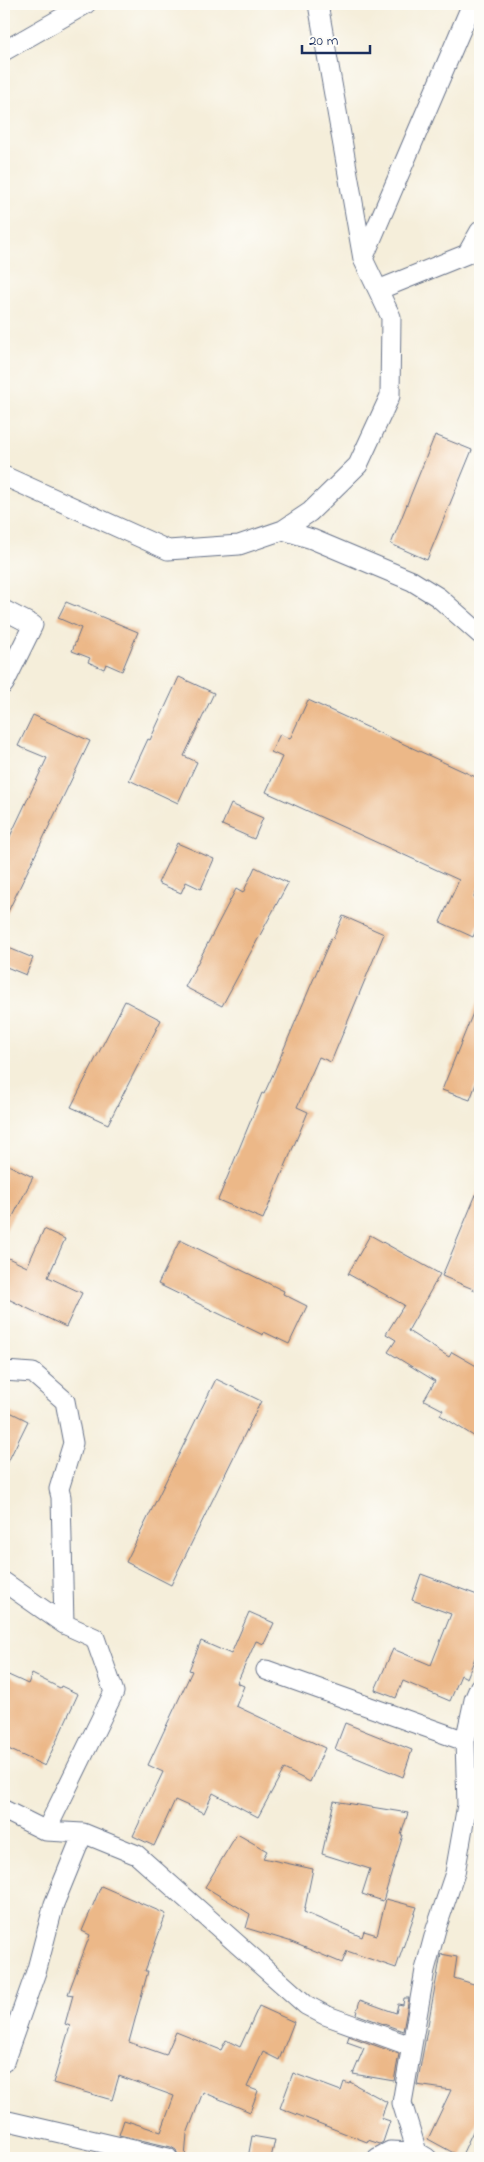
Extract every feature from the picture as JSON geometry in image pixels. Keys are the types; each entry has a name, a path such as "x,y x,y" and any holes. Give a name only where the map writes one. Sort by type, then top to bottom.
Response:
{"street":[{"path":"4,51 86,4"},
{"path":"4,476 168,550 239,545 284,530 310,512 358,465 390,396 391,317 363,259 318,4"},
{"path":"363,259 472,4"},
{"path":"378,290 467,254 480,230"},
{"path":"284,530 312,539 412,581 438,597 480,634"},
{"path":"4,610 33,625 4,684"},
{"path":"4,1371 33,1373 65,1401 73,1444 59,1489 61,1497 64,1624"},
{"path":"4,1582 64,1624 95,1638 114,1692 46,1831"},
{"path":"266,1670 465,1741"},
{"path":"377,2158 390,2151 422,2155 402,2104 425,1970 436,1929 455,1873 467,1805 465,1741 474,1700 480,1686"},
{"path":"4,1810 46,1831 83,1832 137,1855 306,2005 326,2015 405,2044 412,2044"},
{"path":"4,2062 37,1969 54,1904 83,1832"},
{"path":"4,2120 168,2158"}],"building":[{"path":"435,435 472,450 427,560 391,544"},
{"path":"66,602 138,632 122,671 106,664 104,669 88,662 90,658 72,651 81,628 58,618"},
{"path":"179,677 214,693 184,756 197,762 178,803 129,780"},
{"path":"308,700 480,779 480,884 474,897 480,900 480,921 473,937 440,922 459,880 266,792 282,757 271,752 280,734 290,739"},
{"path":"33,715 90,741 4,920 4,849 47,758 18,746"},
{"path":"231,804 263,818 254,839 222,825"},
{"path":"177,843 214,859 201,889 186,882 181,893 158,883"},
{"path":"255,867 288,883 222,1006 185,987 236,889 243,893"},
{"path":"343,916 384,934 331,1062 319,1057 297,1107 308,1112 263,1219 218,1200 262,1093 264,1094 331,938 333,939"},
{"path":"4,946 33,958 26,975 4,966"},
{"path":"479,998 480,1073 470,1100 442,1090"},
{"path":"125,1001 161,1020 108,1124 71,1107"},
{"path":"4,1163 33,1177 4,1234"},
{"path":"480,1185 480,1292 442,1276"},
{"path":"44,1229 65,1239 48,1277 82,1293 66,1327 4,1297 4,1256 27,1267"},
{"path":"370,1235 440,1274 408,1331 449,1357 452,1352 480,1368 480,1440 440,1415 443,1410 424,1400 435,1381 388,1352 396,1340 386,1334 404,1305 348,1274"},
{"path":"180,1240 284,1291 283,1294 307,1306 289,1344 264,1332 263,1335 158,1284"},
{"path":"216,1379 261,1401 171,1585 126,1562"},
{"path":"4,1409 28,1421 4,1470"},
{"path":"421,1574 480,1596 480,1654 477,1653 467,1678 461,1675 450,1701 403,1681 396,1698 375,1690 393,1649 431,1665 451,1614 412,1600"},
{"path":"249,1612 274,1623 264,1644 256,1641 237,1683 244,1686 236,1706 325,1748 310,1782 284,1769 258,1817 213,1793 204,1813 175,1800 154,1846 133,1836 163,1772 148,1765 192,1671 189,1670 201,1641 231,1654"},
{"path":"4,1673 28,1684 32,1674 60,1688 61,1686 78,1694 45,1766 4,1747"},
{"path":"345,1723 412,1750 403,1777 335,1749"},
{"path":"334,1801 408,1813 383,1901 362,1894 370,1869 322,1854"},
{"path":"237,1834 267,1851 263,1858 313,1869 304,1912 362,1937 364,1931 377,1935 386,1899 417,1907 396,1968 347,1951 342,1963 289,1941 246,1928 250,1914 205,1887"},
{"path":"101,1886 166,1914 145,1971 148,1971 129,2042 166,2055 176,2032 221,2050 226,2040 240,2047 259,2006 294,2022 279,2060 263,2052 247,2087 258,2091 250,2112 203,2092 187,2134 185,2158 179,2158 176,2150 171,2147 119,2135 124,2120 161,2132 174,2096 119,2076 112,2100 53,2083 70,2026 65,2024 73,1995 68,1994 90,1935 82,1931"},
{"path":"441,1954 457,1957 454,1978 480,1986 480,2116 461,2157 428,2139 451,2090 417,2085"},
{"path":"404,1998 409,1998 403,2031 356,2014 360,2000 396,2013 398,2004 403,2005"},
{"path":"349,2036 399,2054 394,2081 353,2074 364,2048 347,2042"},
{"path":"293,2073 341,2091 344,2082 349,2084 350,2082 387,2102 381,2118 390,2121 383,2142 380,2144 368,2140 367,2142 280,2108"},
{"path":"252,2136 275,2140 271,2158 248,2158"}]}
